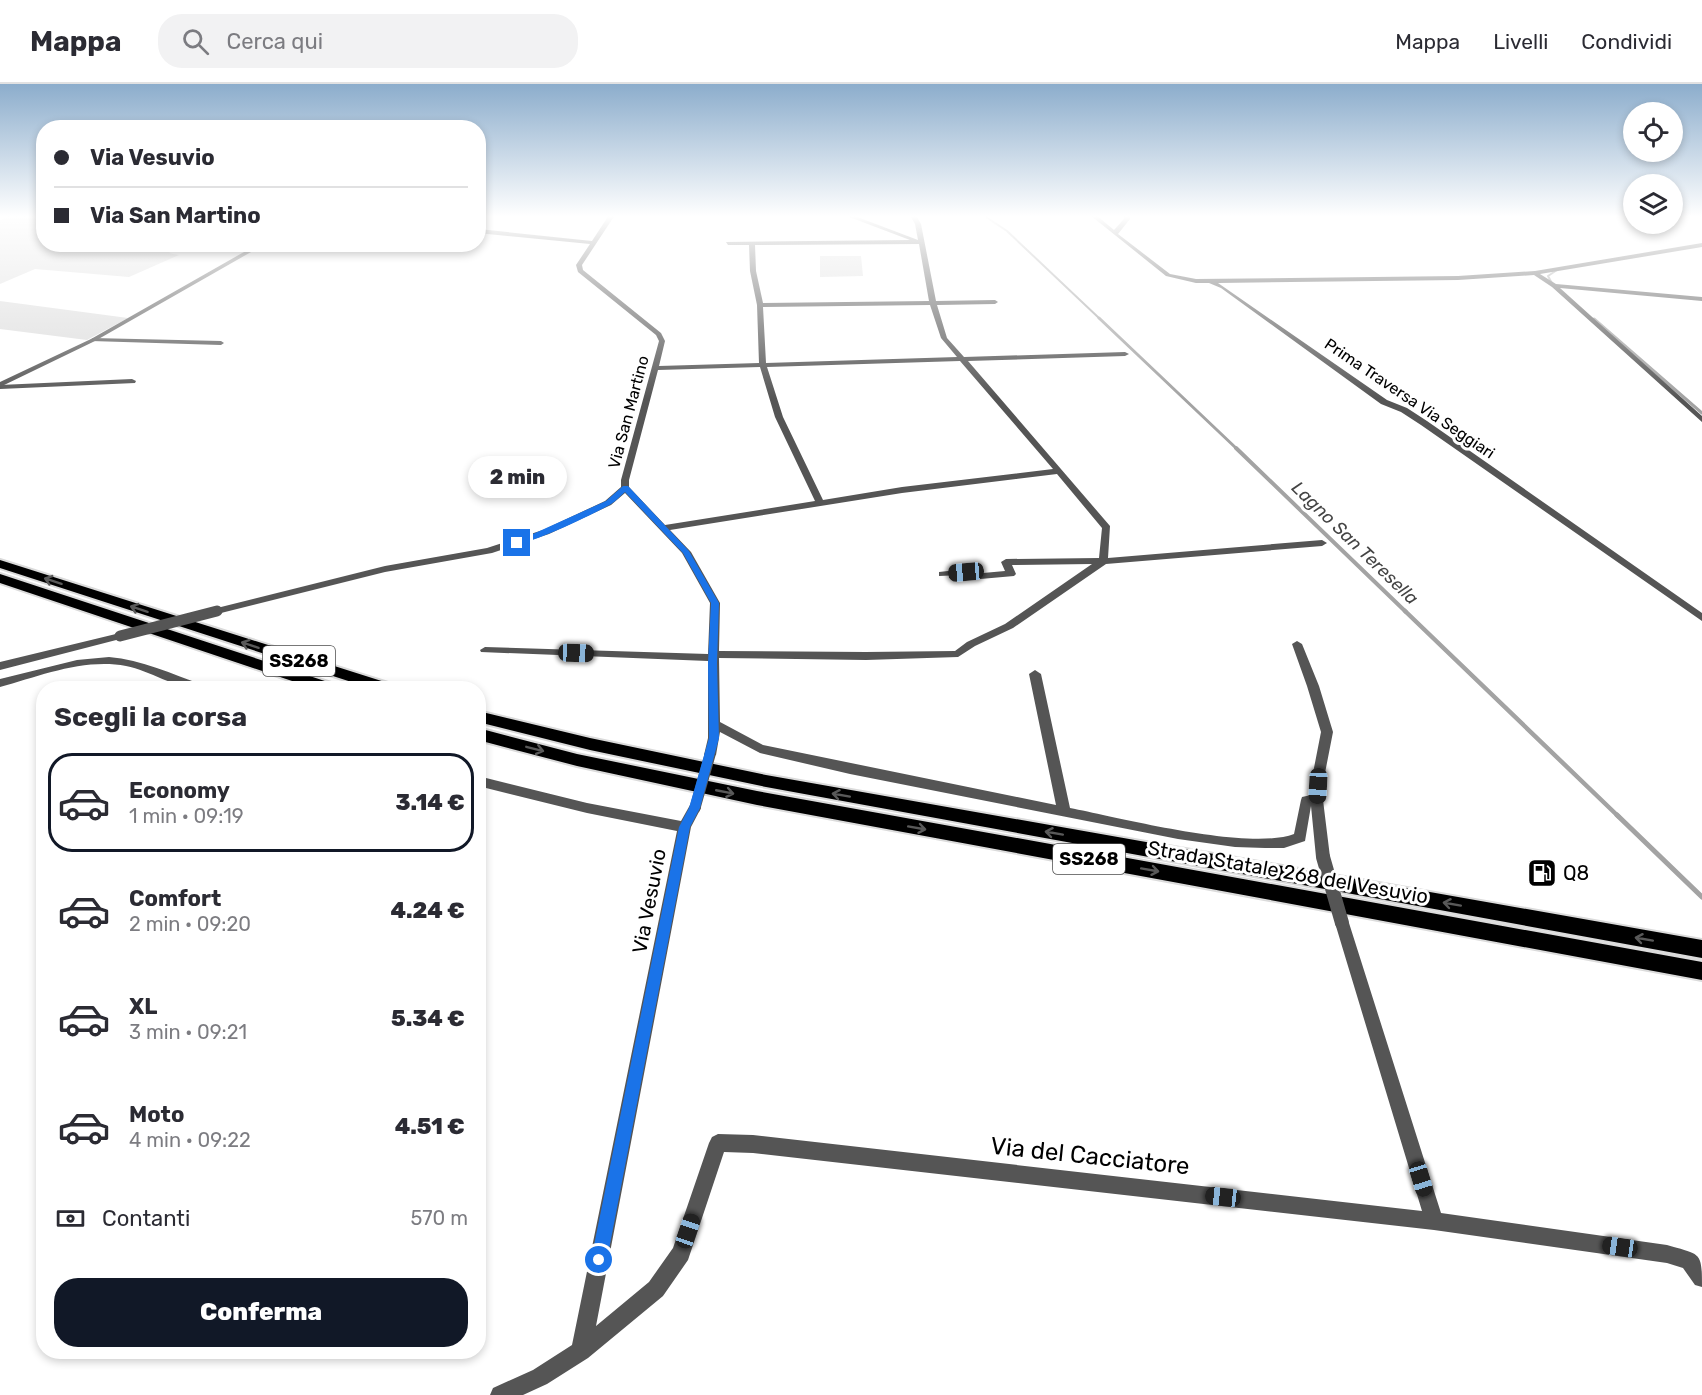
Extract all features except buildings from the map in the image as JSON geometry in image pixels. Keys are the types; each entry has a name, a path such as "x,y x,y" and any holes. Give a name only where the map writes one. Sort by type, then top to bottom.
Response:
{"highway":[{"name":"SS268","path":"0,564 363,681"},
{"name":"SS268","path":"0,578 307,681"},
{"name":"Strada Statale 268 del Vesuvio","path":"486,718 590,744 755,779 1702,949"},
{"name":"Strada Statale 268 del Vesuvio","path":"486,736 588,763 757,798 1702,971"}],"street":[{"path":"0,386 93,340 206,276"},
{"name":"Via San Martino","path":"0,666 385,569 498,548 546,532 608,503 625,488 662,341 659,334 585,276"},
{"path":"754,276 760,305 763,364 779,417 820,503"},
{"path":"485,650 713,656 958,654 971,644 1009,626 1103,561 1107,528 944,338 928,276"},
{"name":"Prima Traversa Via Seggiari","path":"1173,276 1188,280 1211,281 1223,287 1384,402 1404,410 1424,423 1702,618"},
{"path":"1211,281 1486,276"},
{"path":"1540,276 1554,286 1702,420"},
{"path":"1554,286 1702,300"},
{"path":"760,305 995,302"},
{"path":"93,340 221,343"},
{"path":"656,368 1125,354"},
{"path":"0,386 132,381"},
{"path":"663,528 902,490 1059,471"},
{"name":"Via Vesuvio","path":"581,1351 684,827 694,808 714,738 715,603 686,552 625,488"},
{"path":"942,574 966,572 969,577 1011,574 1006,562 1103,561 1322,543"},
{"path":"1297,644 1327,732 1319,773 1317,800 1323,857 1434,1221"},
{"path":"0,683 74,665 110,661 126,663 179,681"},
{"path":"1035,674 1064,811"},
{"path":"714,724 760,749 1064,811 1212,838 1284,843 1300,837 1305,822 1304,807 1307,800 1317,800"},
{"path":"486,783 587,808 684,827"},
{"name":"Via del Cacciatore","path":"581,1351 656,1289 681,1253 718,1143 753,1144 1434,1221 1667,1254 1689,1261 1702,1278"},
{"path":"500,1395 540,1377 581,1351"}],"shaded area":[{"path":"0,276 18,276 0,284"},
{"path":"0,301 128,318 87,340 0,329"}],"waterway":[{"name":"Lagno San Teresella","path":"1055,276 1100,319"},
{"path":"1548,276 1553,285"},
{"name":"Lagno San Teresella","path":"1099,318 1237,449"},
{"path":"1594,319 1702,413"},
{"name":"Lagno San Teresella","path":"1236,448 1406,612"},
{"name":"Lagno San Teresella","path":"1405,611 1619,817"},
{"name":"Lagno San Teresella","path":"1617,815 1702,897"}],"place":[{"name":"Q8","path":"1542,873"}],"route":[{"path":"517,543 608,503 625,488 686,552 715,603 714,738 694,808 684,827 599,1260"}]}
